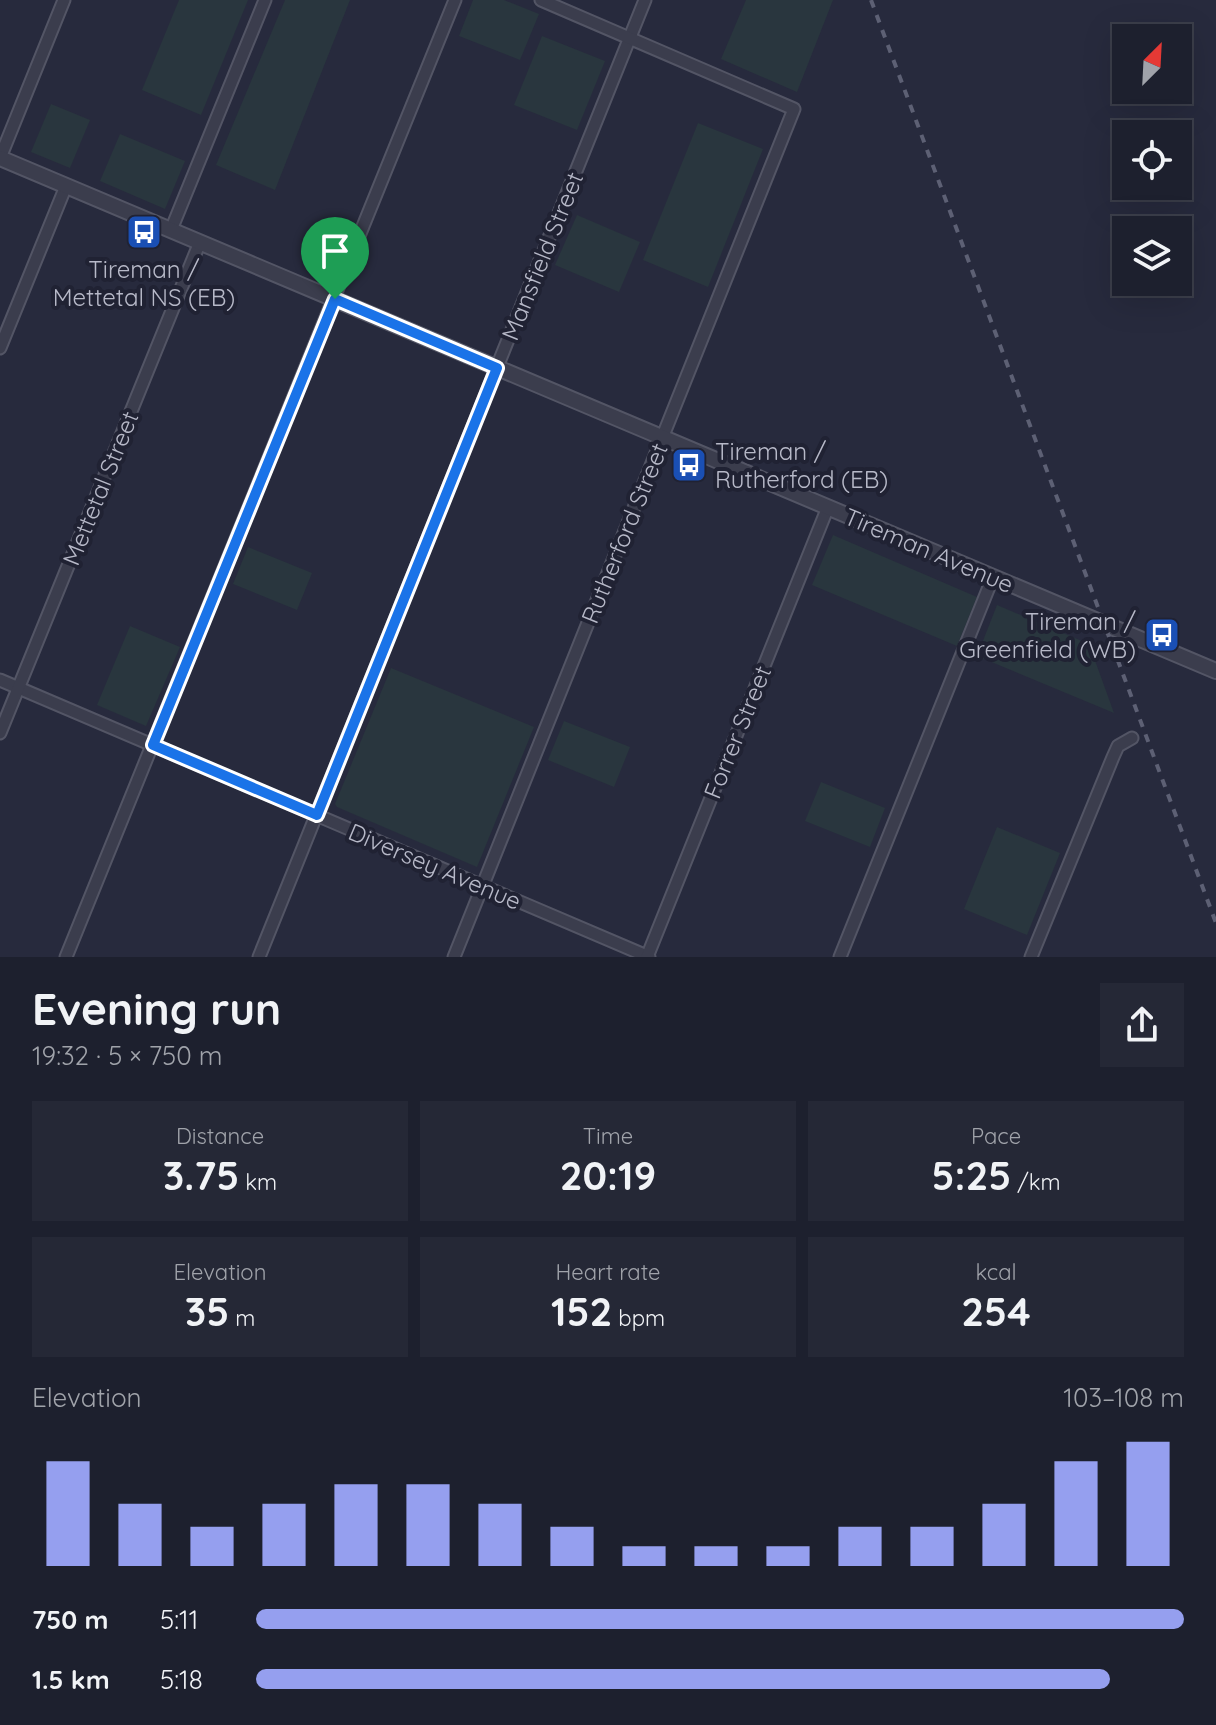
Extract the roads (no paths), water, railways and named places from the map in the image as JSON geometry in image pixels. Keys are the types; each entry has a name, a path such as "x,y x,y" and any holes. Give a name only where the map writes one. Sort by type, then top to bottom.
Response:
{"street":[{"path":"64,0 0,158 171,230 265,0"},
{"path":"66,957 455,0"},
{"path":"541,0 630,38"},
{"name":"Mansfield Street","path":"259,957 645,0"},
{"name":"Rutherford Street","path":"454,957 794,109 630,38"},
{"path":"0,348 66,186"},
{"name":"Tireman Avenue","path":"171,230 1216,671"},
{"name":"Mettetal Street","path":"0,733 200,242"},
{"name":"Forrer Street","path":"648,957 828,507"},
{"path":"840,957 993,577"},
{"name":"Diversey Avenue","path":"0,680 648,957"},
{"path":"1031,957 1118,746 1132,738"}],"railway":[{"path":"871,0 1216,923"}],"place":[{"name":"Tireman / Mettetal NS (EB)","path":"144,232"},
{"name":"Tireman / Rutherford (EB)","path":"689,465"},
{"name":"Tireman / Greenfield (WB)","path":"1162,635"}]}
